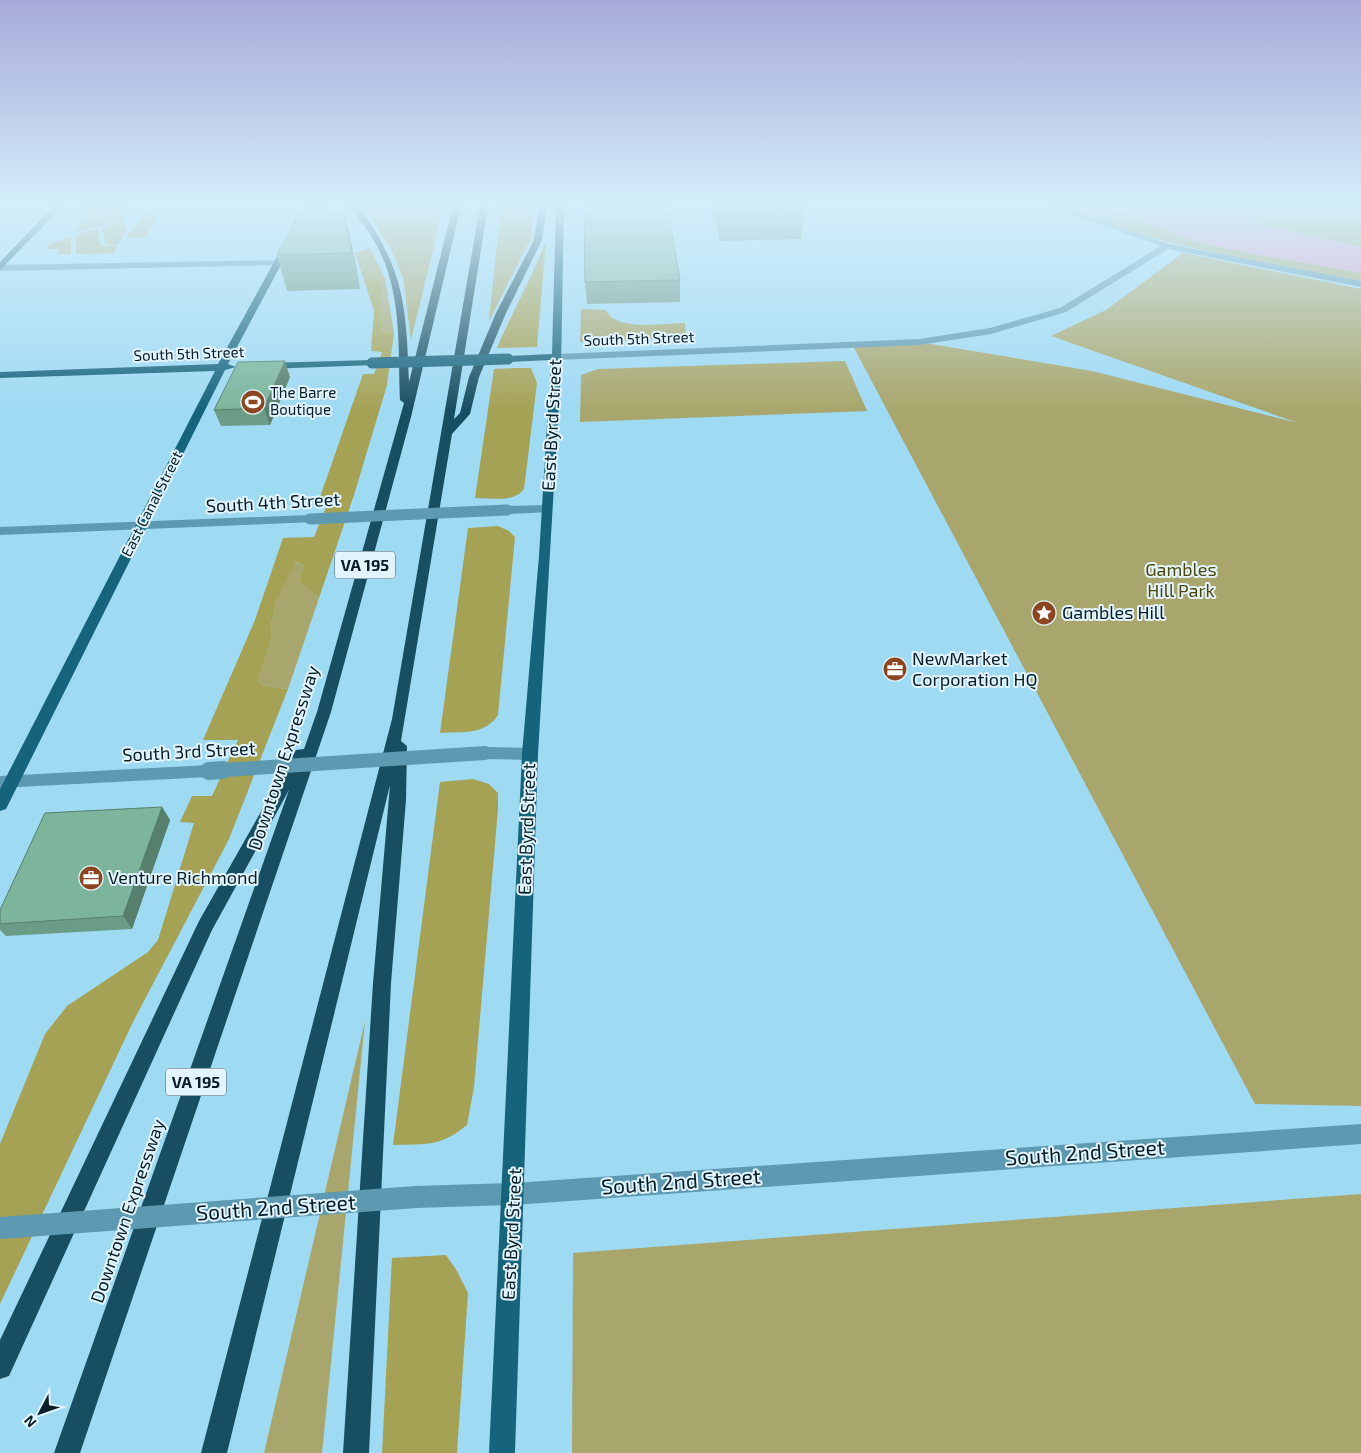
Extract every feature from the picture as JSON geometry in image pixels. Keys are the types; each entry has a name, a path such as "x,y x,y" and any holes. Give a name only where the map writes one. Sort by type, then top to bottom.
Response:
{"highway":[{"path":"393,274 400,295 406,417"},
{"name":"Downtown Expressway","path":"67,1453 324,712 406,417 441,274"},
{"path":"214,1453 399,719 472,274"},
{"path":"445,435 465,414 474,377 493,332 521,274"},
{"path":"0,1367 205,926 324,712"},
{"path":"356,1453 382,983 398,800 399,719"}],"main road":[{"name":"East Canal Street","path":"0,805 6,782 142,526 272,274"},
{"name":"East Byrd Street","path":"502,1453 514,1194 530,754 548,508 558,274"},
{"name":"South 5th Street","path":"0,375 556,357"}],"street":[{"name":"South 5th Street","path":"556,357 919,342 991,331 1063,310 1122,274"},
{"path":"1309,274 1361,284"},
{"name":"South 4th Street","path":"0,531 548,508"},
{"name":"South 3rd Street","path":"6,782 485,753 530,754"},
{"name":"South 2nd Street","path":"0,1228 416,1197 514,1194 1361,1134"}],"green space":[{"path":"362,274 382,274 394,333 386,333 381,329 383,286 379,280 364,280"},
{"path":"402,274 427,274 411,340"},
{"path":"494,274 513,274 489,321"},
{"name":"Gambles Hill Park","path":"1155,274 1286,274 1361,289 1361,1106 1255,1104 853,346 919,342 1092,371 1298,423 1051,336 1106,310"},
{"path":"1323,274 1361,274 1361,281"},
{"path":"581,309 606,310 611,317 630,324 685,323 686,338 580,342"},
{"path":"845,361 867,411 580,422 581,375 598,369"},
{"path":"294,562 304,566 299,581 319,598 288,689 266,686 258,682 272,638 271,624 276,603"},
{"path":"365,1021 322,1453 264,1453"},
{"path":"1361,1194 1361,1453 572,1453 573,1253"}],"shaded area":[{"path":"532,274 543,274 537,347 497,348"},
{"path":"364,280 380,280 383,286 381,329 386,333 394,333 387,385 354,495 319,598 299,581 304,566 295,562 276,603 271,624 272,638 258,682 266,686 288,689 229,839 133,1022 0,1304 0,1144 45,1034 67,1006 148,952 158,940 194,823 180,822 192,796 212,796 238,740 203,740 255,620 283,538 314,537 328,502 319,500 363,374 374,374 382,352 371,351 374,311"},
{"path":"531,368 537,383 524,489 520,493 508,498 475,498 494,369"},
{"path":"498,526 509,531 515,537 498,715 492,722 479,729 440,733 468,528"},
{"path":"473,779 489,784 498,793 498,809 474,1087 467,1125 440,1141 424,1144 393,1145 440,782"},
{"path":"446,1255 457,1271 468,1293 457,1453 382,1453 392,1258"}],"building":[{"path":"585,274 679,274 680,280 585,282"},
{"path":"285,361 264,408 214,410 238,362"},
{"name":"Venture Richmond","path":"162,807 123,916 0,924 0,910 45,813"}],"place":[{"name":"The Barre Boutique","path":"253,402"},
{"name":"Gambles Hill","path":"1044,613"},
{"name":"NewMarket Corporation HQ","path":"895,669"},
{"name":"Venture Richmond","path":"91,878"}]}
